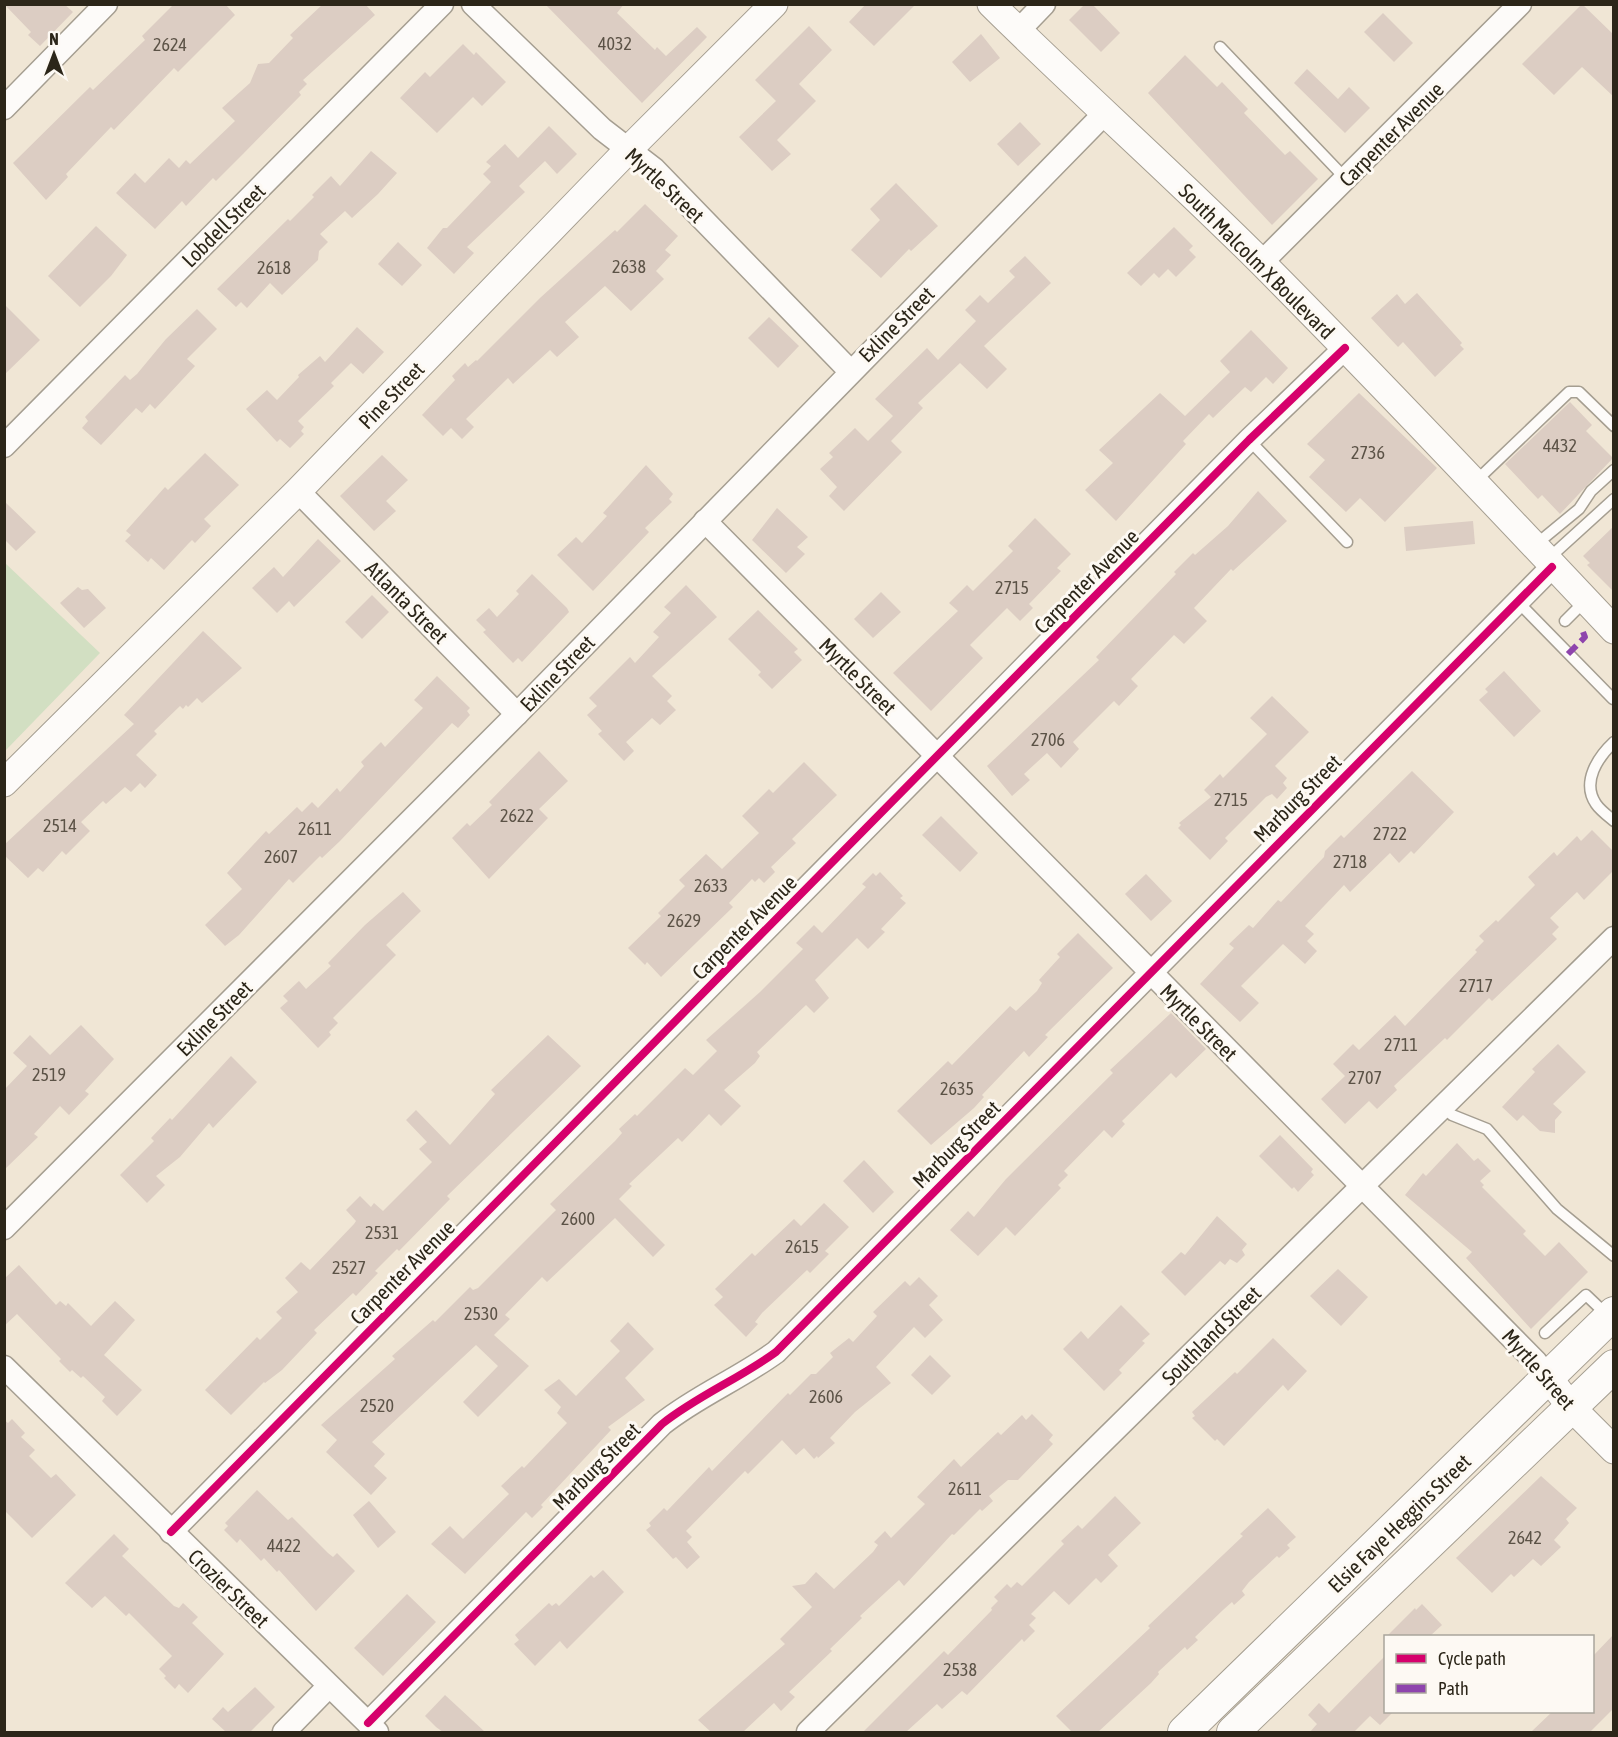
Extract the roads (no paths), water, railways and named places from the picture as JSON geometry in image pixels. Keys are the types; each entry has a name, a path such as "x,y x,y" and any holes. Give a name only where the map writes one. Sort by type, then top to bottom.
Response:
{"main road":[{"name":"Elsie Faye Heggins Street","path":"1184,1732 1612,1315"},
{"name":"Elsie Faye Heggins Street","path":"1233,1732 1614,1366"},
{"path":"1279,1640 1304,1665"}],"street":[{"path":"4,108 106,4"},
{"name":"Lobdell Street","path":"4,446 442,4"},
{"name":"Myrtle Street","path":"473,4 602,129 654,170 850,371"},
{"name":"Pine Street","path":"4,783 298,491 628,150 774,4"},
{"name":"South Malcolm X Boulevard","path":"991,4 1261,262 1476,481 1544,558 1614,630"},
{"path":"1018,31 1044,4"},
{"name":"Carpenter Avenue","path":"1261,262 1520,4"},
{"name":"Exline Street","path":"4,1228 517,714 850,371 1105,113"},
{"name":"Carpenter Avenue","path":"171,1532 1249,440 1345,348"},
{"name":"Atlanta Street","path":"298,491 517,714"},
{"name":"Myrtle Street","path":"705,521 1536,1362 1570,1406 1614,1450"},
{"name":"Marburg Street","path":"372,1728 662,1424 687,1404 752,1370 776,1353 1517,601 1544,558"},
{"name":"Southland Street","path":"808,1732 1361,1186 1444,1108 1614,938"},
{"name":"Crozier Street","path":"4,1368 372,1728"},
{"path":"284,1732 329,1686"}],"lane":[{"path":"1220,47 1346,179"},
{"path":"1476,481 1569,392 1579,392 1614,426"},
{"path":"1249,440 1347,542"},
{"path":"1544,558 1591,491 1614,470"},
{"path":"1544,558 1614,499"},
{"path":"1565,621 1585,600"},
{"path":"1517,601 1613,699"},
{"path":"1614,742 1591,778 1592,793 1596,803 1614,821"},
{"path":"1444,1108 1452,1115 1487,1129 1557,1209 1614,1256"},
{"path":"1545,1333 1586,1295 1612,1315"}]}
